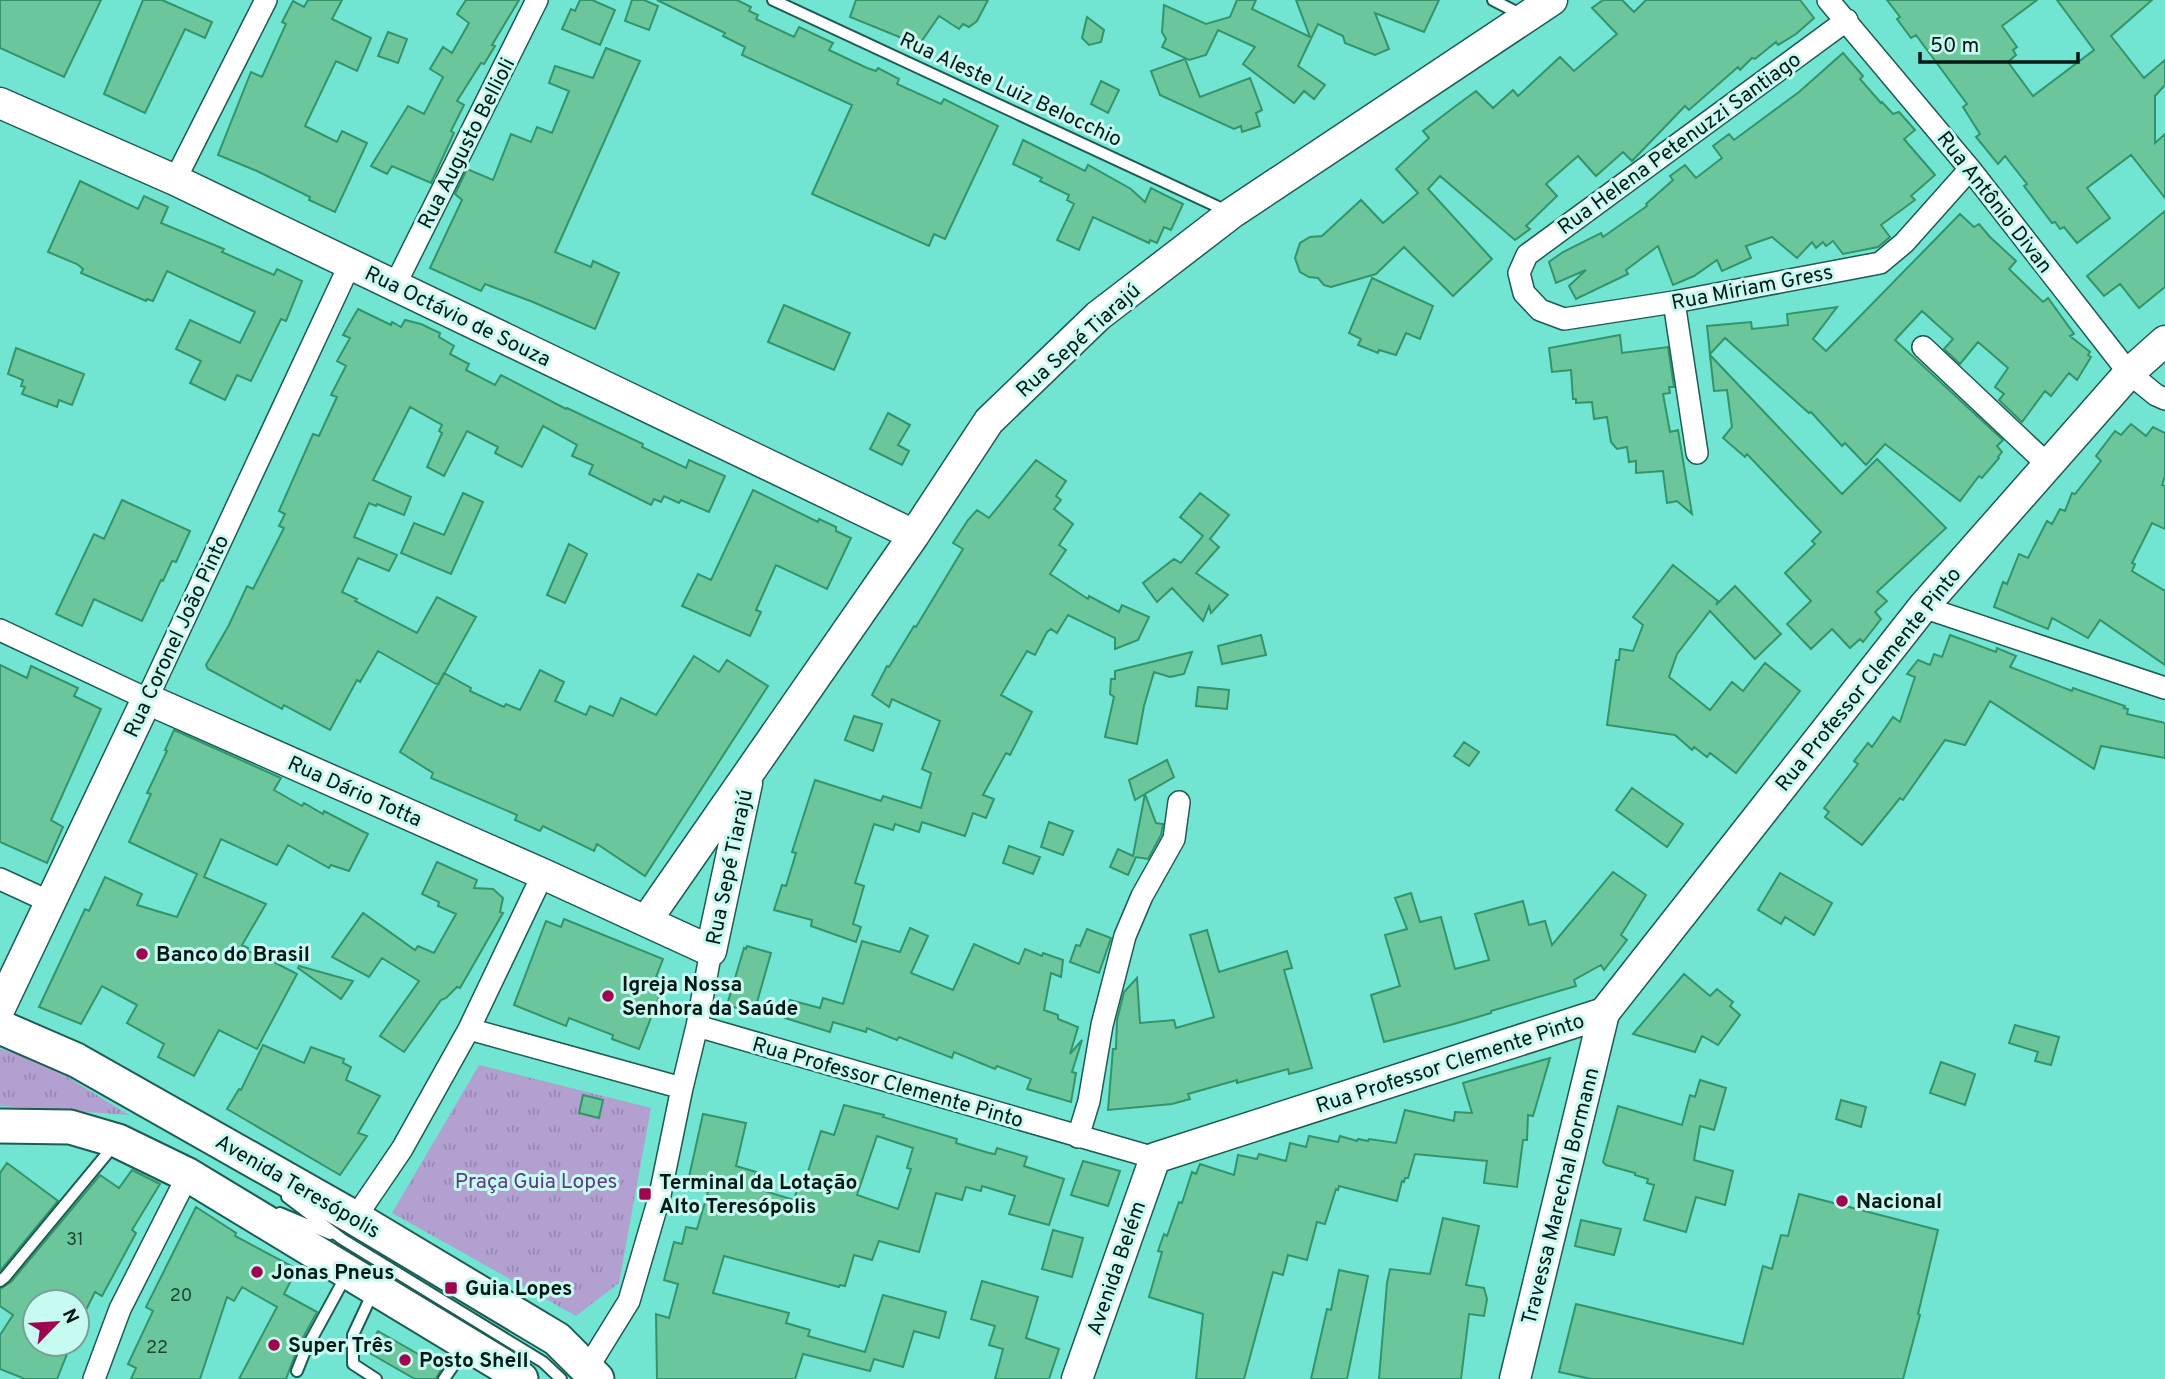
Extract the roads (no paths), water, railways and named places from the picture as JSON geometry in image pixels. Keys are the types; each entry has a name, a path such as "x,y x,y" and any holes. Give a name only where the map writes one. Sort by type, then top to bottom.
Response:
{"main road":[{"name":"Avenida Teresópolis","path":"0,1027 76,1060 206,1133 348,1229 557,1339 582,1376"},
{"name":"Avenida Teresópolis","path":"0,1126 70,1127 118,1141 188,1175 468,1344 509,1375"}],"street":[{"path":"175,180 266,0"},
{"name":"Rua Augusto Bellioli","path":"395,285 537,0"},
{"name":"Rua Sepé Tiarajú","path":"646,921 914,535 989,421 1098,316 1232,213 1552,0"},
{"name":"Rua Antônio Divan","path":"1828,0 1970,169 2129,373 2165,399"},
{"name":"Rua Helena Petenuzzi Santiago","path":"1519,274 1527,255 1847,20"},
{"name":"Rua Octávio de Souza","path":"0,103 175,180 914,535"},
{"name":"Rua Miriam Gress","path":"1519,274 1524,293 1540,310 1564,319 1674,302 1880,262 1904,243 1970,169"},
{"name":"Rua Coronel João Pinto","path":"0,1008 350,264"},
{"path":"1674,302 1698,453"},
{"name":"Rua Professor Clemente Pinto","path":"697,1027 1155,1158 1604,1013 1923,607 2129,373 2165,341"},
{"path":"1923,346 2047,464"},
{"path":"1923,607 2165,688"},
{"name":"Rua Dário Totta","path":"0,630 147,699 711,951"},
{"name":"Rua Sepé Tiarajú","path":"682,1088 750,769"},
{"path":"1079,1137 1089,1101 1102,1025 1125,936 1142,896 1174,839 1179,802"},
{"path":"348,1229 402,1149 469,1029 543,874"},
{"path":"0,879 50,902"},
{"name":"Travessa Marechal Bormann","path":"1515,1379 1604,1013"},
{"path":"469,1029 682,1088 660,1195 629,1301 582,1376"},
{"name":"Avenida Belém","path":"1077,1379 1155,1158"},
{"path":"94,1379 120,1309 188,1175"}],"lane":[{"name":"Rua Aleste Luiz Belocchio","path":"773,0 1232,213"},
{"path":"1493,0 1527,17"},
{"name":"Avenida Teresópolis","path":"206,1133 269,1182"},
{"path":"0,1280 118,1141"},
{"name":"Avenida Teresópolis","path":"188,1175 348,1229"},
{"name":"Avenida Teresópolis","path":"279,1191 348,1229"},
{"path":"297,1371 305,1351 362,1280"},
{"path":"362,1280 353,1335 353,1364 376,1379"},
{"path":"444,1379 468,1344"}],"place":[{"name":"Banco do Brasil","path":"142,954"},
{"name":"Igreja Nossa Senhora da Saúde","path":"608,996"},
{"name":"Terminal da Lotação Alto Teresópolis","path":"645,1194"},
{"name":"Nacional","path":"1842,1201"},
{"name":"Jonas Pneus","path":"257,1272"},
{"name":"Guia Lopes","path":"451,1288"},
{"name":"Super Três","path":"274,1345"},
{"name":"Posto Shell","path":"405,1360"}],"park label":[{"name":"Praça Guia Lopes","path":"536,1181"}]}
